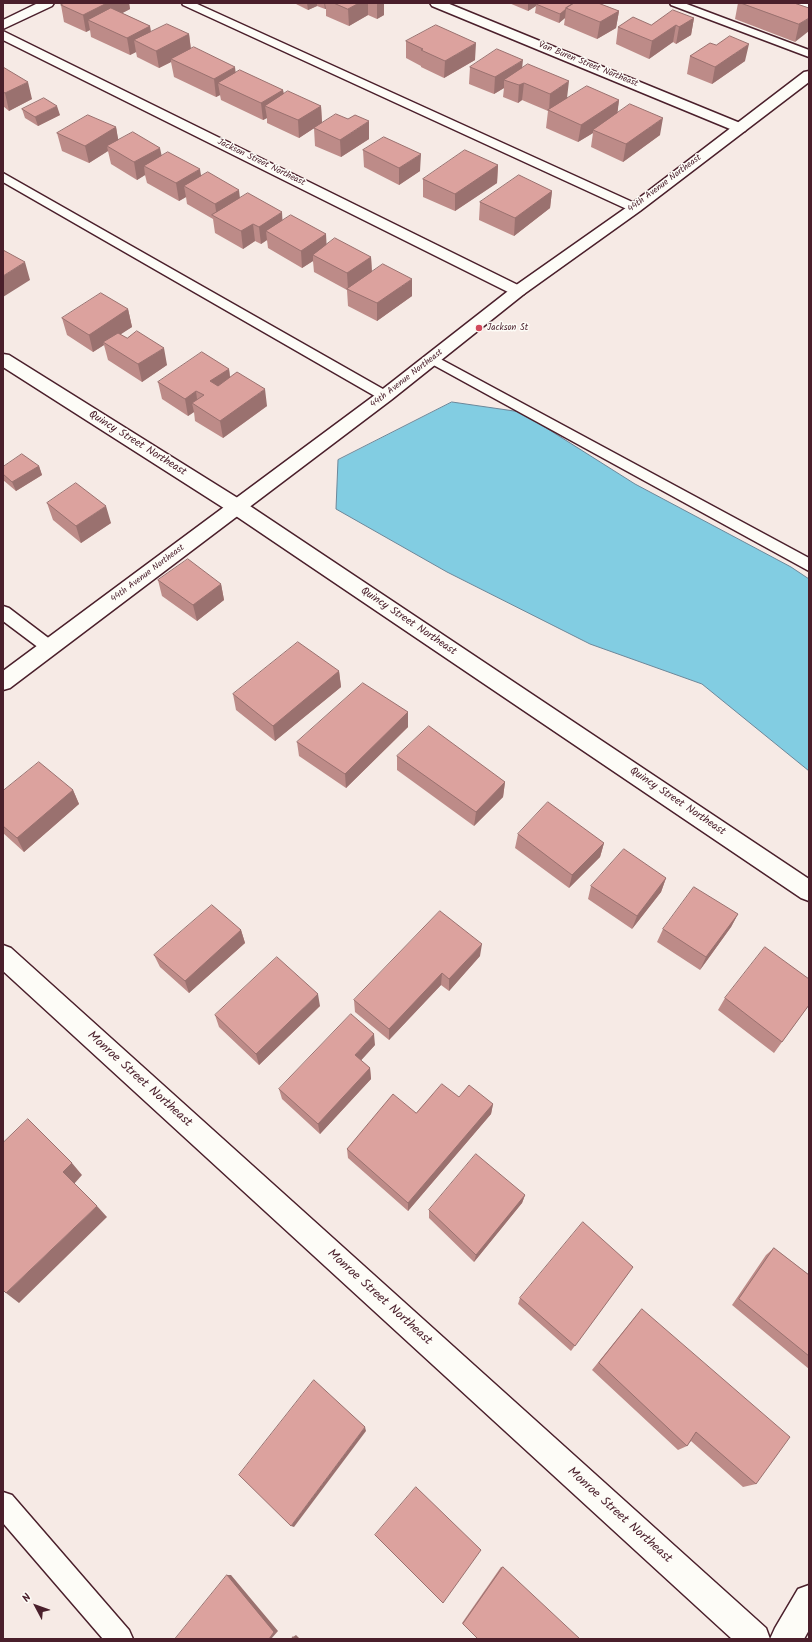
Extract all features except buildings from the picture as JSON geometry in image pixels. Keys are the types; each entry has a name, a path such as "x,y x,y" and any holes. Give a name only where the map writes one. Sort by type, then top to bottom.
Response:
{"street":[{"path":"3,25 48,3"},
{"name":"Van Buren Street Northeast","path":"436,3 740,128"},
{"name":"Jackson Street Northeast","path":"3,35 518,292"},
{"name":"44th Avenue Northeast","path":"3,682 385,396 518,292 635,208 809,75"},
{"name":"Quincy Street Northeast","path":"3,359 237,507 809,890"},
{"name":"Monroe Street Northeast","path":"3,956 754,1639"},
{"path":"786,1639 809,1600"}],"lane":[{"path":"187,3 635,208"},
{"path":"675,3 809,54"},
{"path":"801,3 809,6"},
{"path":"3,177 385,396"},
{"path":"433,359 809,565"},
{"path":"3,612 49,647"},
{"path":"3,1504 120,1639"}],"water":[{"path":"452,402 521,412 635,484 791,567 809,579 809,771 702,684 590,644 447,572 336,509 338,460"}],"place":[{"name":"Jackson St","path":"479,328"}]}
